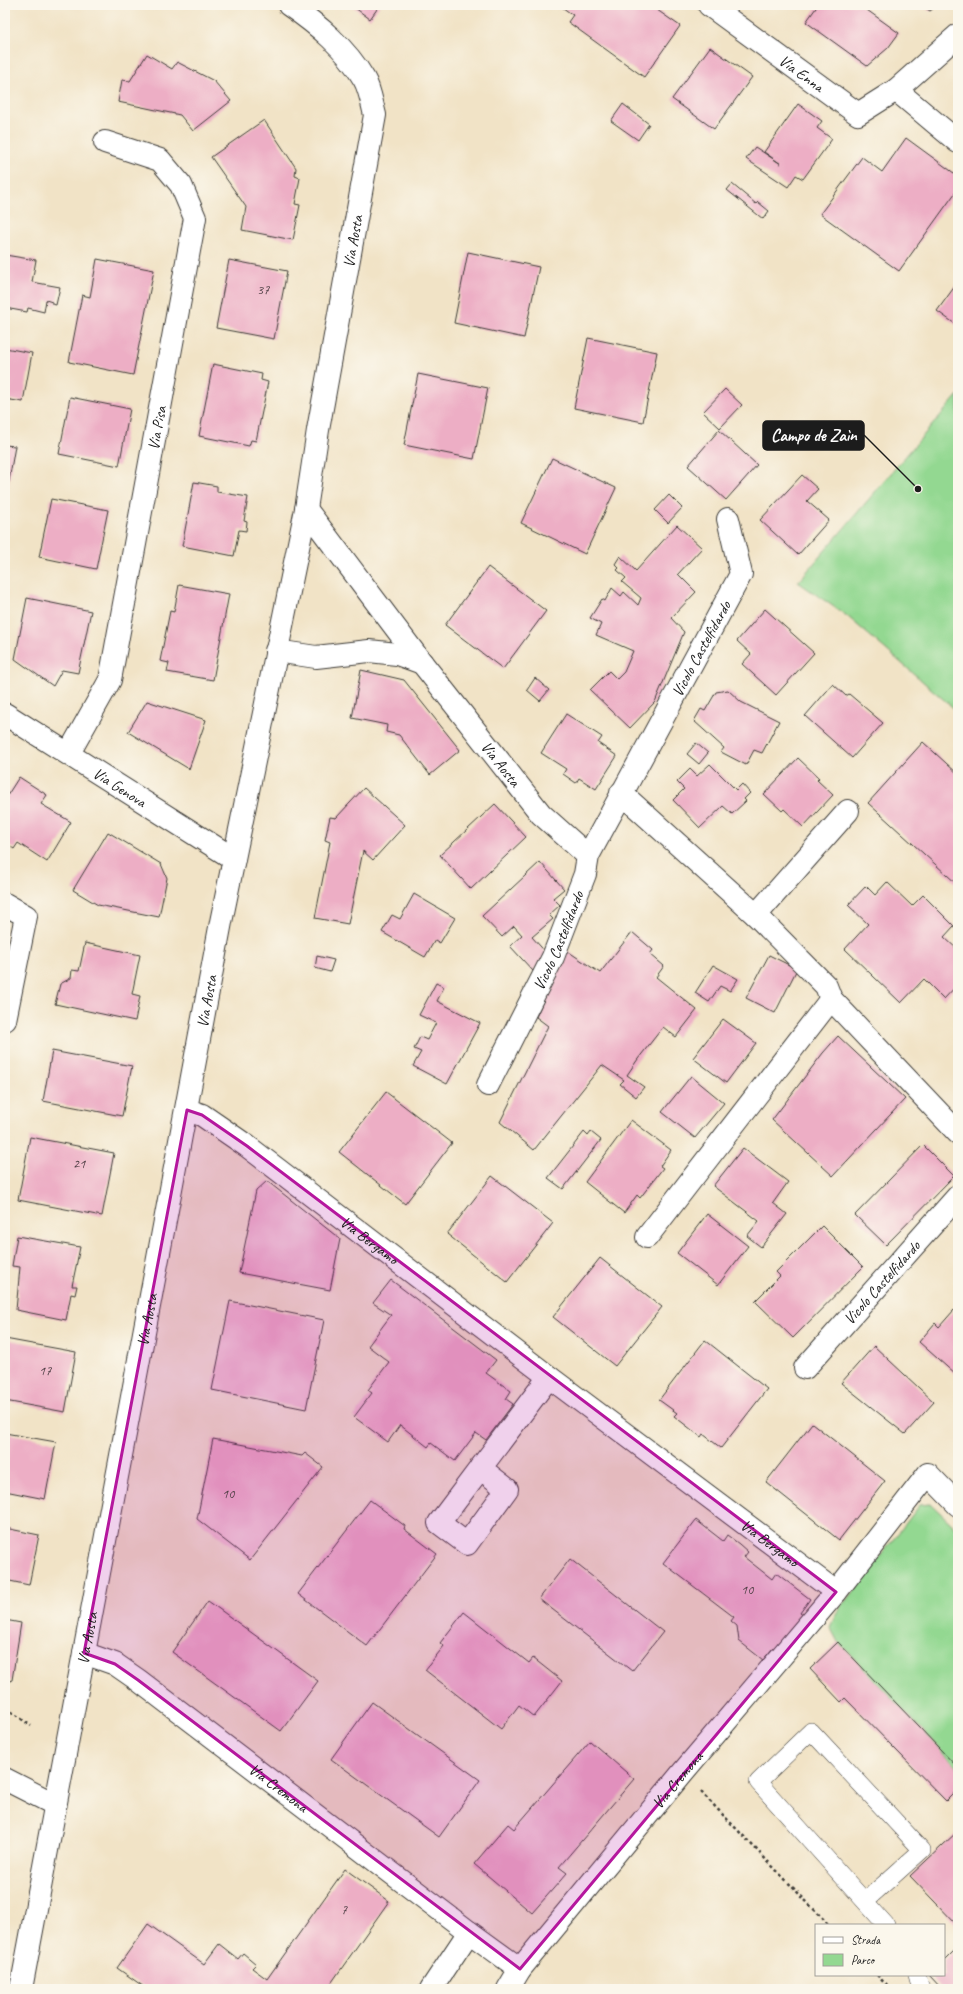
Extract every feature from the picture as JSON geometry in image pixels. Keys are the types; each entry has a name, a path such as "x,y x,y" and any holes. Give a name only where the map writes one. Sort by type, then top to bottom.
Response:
{"street":[{"name":"Via Aosta","path":"21,1989 47,1856 54,1804 84,1653 234,859 306,509 319,422 375,115 365,80 341,47 311,20 289,5"},
{"name":"Via Enna","path":"709,5 858,114 896,90 958,35"},
{"path":"896,90 958,142"},
{"name":"Via Pisa","path":"69,753 110,680 195,218 181,185 160,160 105,142"},
{"name":"Via Aosta","path":"306,509 422,663 540,814 588,856"},
{"name":"Vicolo Castelfidardo","path":"488,1085 554,957 585,874 588,856 741,574 728,519"},
{"path":"276,651 316,657 369,651 397,654 422,663"},
{"name":"Via Genova","path":"5,714 69,753 234,859"},
{"path":"621,793 756,915 826,986 831,999 958,1133"},
{"path":"756,915 848,811"},
{"path":"5,904 26,916 5,1020"},
{"path":"647,1237 831,999"},
{"name":"Via Bergamo","path":"187,1110 202,1115 247,1146 549,1377 836,1592"},
{"name":"Vicolo Castelfidardo","path":"805,1368 958,1196"},
{"path":"480,1468 549,1377"},
{"path":"836,1592 928,1474 958,1505"},
{"name":"Via Cremona","path":"508,1989 520,1969 683,1772 836,1592"},
{"name":"Via Cremona","path":"84,1653 115,1664 138,1680 469,1932 520,1969"},
{"path":"5,1779 54,1804"},
{"path":"431,1989 469,1932"}],"lane":[{"path":"865,1901 922,1850 811,1731 758,1782 885,1924"},
{"path":"917,1976 921,1989"}],"path":[{"path":"5,1713 12,1712 31,1726"},
{"path":"683,1772 828,1924"},
{"path":"878,1976 890,1989"}],"highlighted area":[{"path":"187,1110 202,1115 247,1146 836,1592 520,1969 138,1680 115,1664 84,1653"}],"green space":[{"path":"958,395 958,712 847,616 798,582"},
{"path":"931,1504 958,1530 958,1768 838,1642 830,1627 837,1612 920,1505"}],"building":[{"path":"351,5 380,5 370,19"},
{"path":"559,5 650,5 680,26 644,77 568,22 573,15"},
{"path":"818,5 860,5 899,33 888,48 867,66 806,22"},
{"path":"921,5 938,5 930,11"},
{"path":"710,47 752,77 714,129 672,99"},
{"path":"147,54 172,69 177,62 214,81 231,101 193,131 180,115 118,102 122,80 130,81"},
{"path":"623,104 649,124 638,140 611,121"},
{"path":"798,104 822,121 817,128 832,139 803,179 796,175 788,187 746,159 755,147 781,164 764,152"},
{"path":"264,120 296,168 295,176 300,178 295,204 300,205 293,240 242,230 246,207 211,157"},
{"path":"906,138 958,176 958,189 899,271 820,214 862,157 882,172"},
{"path":"732,184 756,204 758,202 769,211 763,219 727,190"},
{"path":"468,252 539,267 524,338 454,323"},
{"path":"5,255 36,260 32,282 60,287 56,305 46,300 44,312 28,308 27,312 5,308"},
{"path":"97,259 154,270 133,375 69,362 82,295 90,297"},
{"path":"229,260 287,271 274,339 216,328"},
{"path":"958,282 958,326 937,311"},
{"path":"588,338 657,352 643,422 574,408"},
{"path":"5,348 32,353 23,402 5,399"},
{"path":"213,364 262,374 261,380 268,382 256,441 251,440 249,446 199,436"},
{"path":"418,374 488,388 474,459 404,445"},
{"path":"725,389 742,405 720,428 703,412"},
{"path":"70,397 130,409 119,466 59,454"},
{"path":"719,430 757,465 726,500 688,466"},
{"path":"5,445 15,446 6,498 5,498"},
{"path":"552,458 616,488 585,554 521,523"},
{"path":"802,475 818,489 807,501 829,520 798,555 760,520"},
{"path":"194,482 217,486 217,492 248,497 244,521 247,522 246,531 239,530 234,556 182,546"},
{"path":"669,495 682,508 668,523 655,510"},
{"path":"51,499 108,510 96,569 39,557"},
{"path":"677,525 702,548 678,574 696,592 671,618 684,632 655,702 630,728 590,690 609,671 617,679 624,672 633,651 596,635 601,624 590,618 602,599 605,601 612,588 621,596 624,592 638,605 641,598 622,582 626,578 617,570 619,568 615,564 620,556 636,571"},
{"path":"488,567 546,611 503,669 445,625"},
{"path":"179,585 229,594 213,680 167,672 169,663 160,661 170,611 174,612"},
{"path":"27,598 91,611 78,673 62,670 53,686 15,659"},
{"path":"765,609 814,653 776,695 742,664 751,654 737,641"},
{"path":"361,670 404,680 460,750 430,775 399,735 386,732 387,725 352,718"},
{"path":"535,678 549,690 540,701 527,690"},
{"path":"833,684 846,696 849,694 883,723 852,758 805,716"},
{"path":"728,690 741,702 779,721 762,753 754,750 746,765 721,752 724,748 694,721 701,709 705,711 716,692"},
{"path":"147,701 206,720 189,769 128,732"},
{"path":"566,714 602,737 598,743 617,756 596,789 579,778 576,783 563,774 566,769 541,753"},
{"path":"923,742 958,774 958,885 868,803"},
{"path":"696,743 708,753 699,764 687,754"},
{"path":"798,758 819,778 817,780 833,795 803,827 784,809 782,811 764,794"},
{"path":"710,764 736,790 742,784 750,793 744,799 746,801 732,814 723,806 700,828 673,800 684,789 677,782 690,769 697,776"},
{"path":"19,777 47,795 41,804 71,822 47,862 18,843 14,849 5,843 5,799"},
{"path":"364,788 405,825 373,860 363,851 348,924 315,918 330,842 325,840 330,817 336,818"},
{"path":"495,804 526,837 471,889 440,855"},
{"path":"108,832 161,864 167,878 159,917 98,905 73,890"},
{"path":"540,862 564,889 553,898 560,905 549,915 553,919 532,937 549,956 533,971 510,946 522,935 514,926 502,937 482,916"},
{"path":"887,882 912,906 923,895 954,926 944,937 958,950 958,972 956,974 958,976 958,984 944,999 924,979 901,1003 845,949 868,924 848,905 866,886 875,895"},
{"path":"414,894 455,918 440,943 435,940 425,957 382,932 392,915 400,919"},
{"path":"632,932 653,950 650,954 664,966 656,977 697,1010 676,1037 663,1027 638,1059 627,1075 644,1087 636,1097 620,1084 624,1080 602,1065 534,1150 500,1122 548,1026 536,1017 566,950 600,973"},
{"path":"85,943 140,955 132,994 140,996 135,1021 55,1004 60,984 71,978 72,970 79,971"},
{"path":"769,955 797,969 775,1013 746,998"},
{"path":"317,956 334,960 330,972 315,968"},
{"path":"713,965 738,979 730,991 720,986 709,1002 695,993"},
{"path":"436,983 444,987 437,1001 480,1023 447,1084 413,1066 421,1052 414,1049 420,1037 427,1040 436,1023 419,1015"},
{"path":"723,1019 756,1043 726,1083 693,1058"},
{"path":"838,1036 905,1099 833,1176 772,1120 823,1053"},
{"path":"52,1051 132,1066 122,1116 43,1101"},
{"path":"691,1076 724,1103 695,1138 662,1112"},
{"path":"386,1092 452,1143 405,1204 339,1152"},
{"path":"631,1120 671,1150 660,1166 663,1168 640,1198 637,1195 624,1213 585,1182"},
{"path":"584,1132 588,1136 591,1132 601,1140 563,1189 548,1178"},
{"path":"30,1137 114,1153 102,1216 18,1200"},
{"path":"923,1145 954,1176 886,1245 855,1215"},
{"path":"743,1148 788,1182 773,1203 787,1214 761,1247 747,1236 759,1221 713,1186"},
{"path":"492,1176 553,1223 507,1282 447,1234"},
{"path":"267,1181 340,1239 330,1290 239,1273 256,1191"},
{"path":"707,1214 748,1246 718,1285 677,1253"},
{"path":"822,1226 863,1267 793,1338 755,1301 780,1276 776,1272"},
{"path":"17,1236 80,1247 72,1286 77,1286 75,1295 71,1294 66,1320 16,1310 20,1267 12,1266"},
{"path":"600,1258 662,1307 615,1366 553,1317"},
{"path":"391,1280 496,1360 486,1373 511,1391 506,1399 513,1404 486,1440 476,1433 455,1461 431,1443 428,1447 400,1425 388,1442 354,1417 372,1393 368,1390 389,1362 368,1346 391,1315 373,1303"},
{"path":"230,1301 324,1320 306,1409 212,1390"},
{"path":"954,1310 958,1314 958,1372 956,1375 919,1342 935,1323 939,1327"},
{"path":"5,1339 76,1352 65,1412 5,1401"},
{"path":"705,1340 767,1389 721,1448 703,1434 701,1437 674,1416 677,1413 659,1400"},
{"path":"874,1346 934,1402 905,1434 841,1383"},
{"path":"812,1423 885,1481 839,1540 766,1482"},
{"path":"5,1433 56,1442 45,1499 5,1491"},
{"path":"213,1439 302,1456 305,1453 323,1467 250,1560 197,1519"},
{"path":"370,1500 405,1526 404,1529 437,1554 367,1646 298,1594"},
{"path":"696,1520 723,1541 727,1535 748,1552 744,1557 772,1579 776,1573 810,1599 800,1613 807,1618 780,1654 773,1648 763,1660 739,1641 737,1626 731,1621 734,1617 663,1563"},
{"path":"5,1528 39,1535 29,1585 5,1580"},
{"path":"570,1559 663,1632 632,1671 539,1599"},
{"path":"208,1601 318,1681 281,1731 172,1652"},
{"path":"464,1612 529,1663 533,1658 562,1681 534,1717 519,1705 501,1729 425,1670 444,1646 440,1643"},
{"path":"5,1620 21,1623 12,1680 5,1683"},
{"path":"838,1642 958,1768 958,1796 955,1792 946,1801 845,1698 841,1702 810,1669"},
{"path":"372,1702 480,1780 439,1837 331,1759"},
{"path":"590,1741 634,1779 559,1867 567,1873 532,1913 474,1864 508,1824 514,1829"},
{"path":"958,1831 958,1926 910,1876"},
{"path":"345,1869 389,1901 327,1989 147,1989 117,1968 148,1924 204,1964 219,1944 238,1959 243,1953 256,1964 252,1968 267,1979"},
{"path":"958,1947 958,1989 942,1989 930,1976 945,1976 945,1960"}],"place":[{"name":"Campo de Zaìn","path":"918,489"}]}
